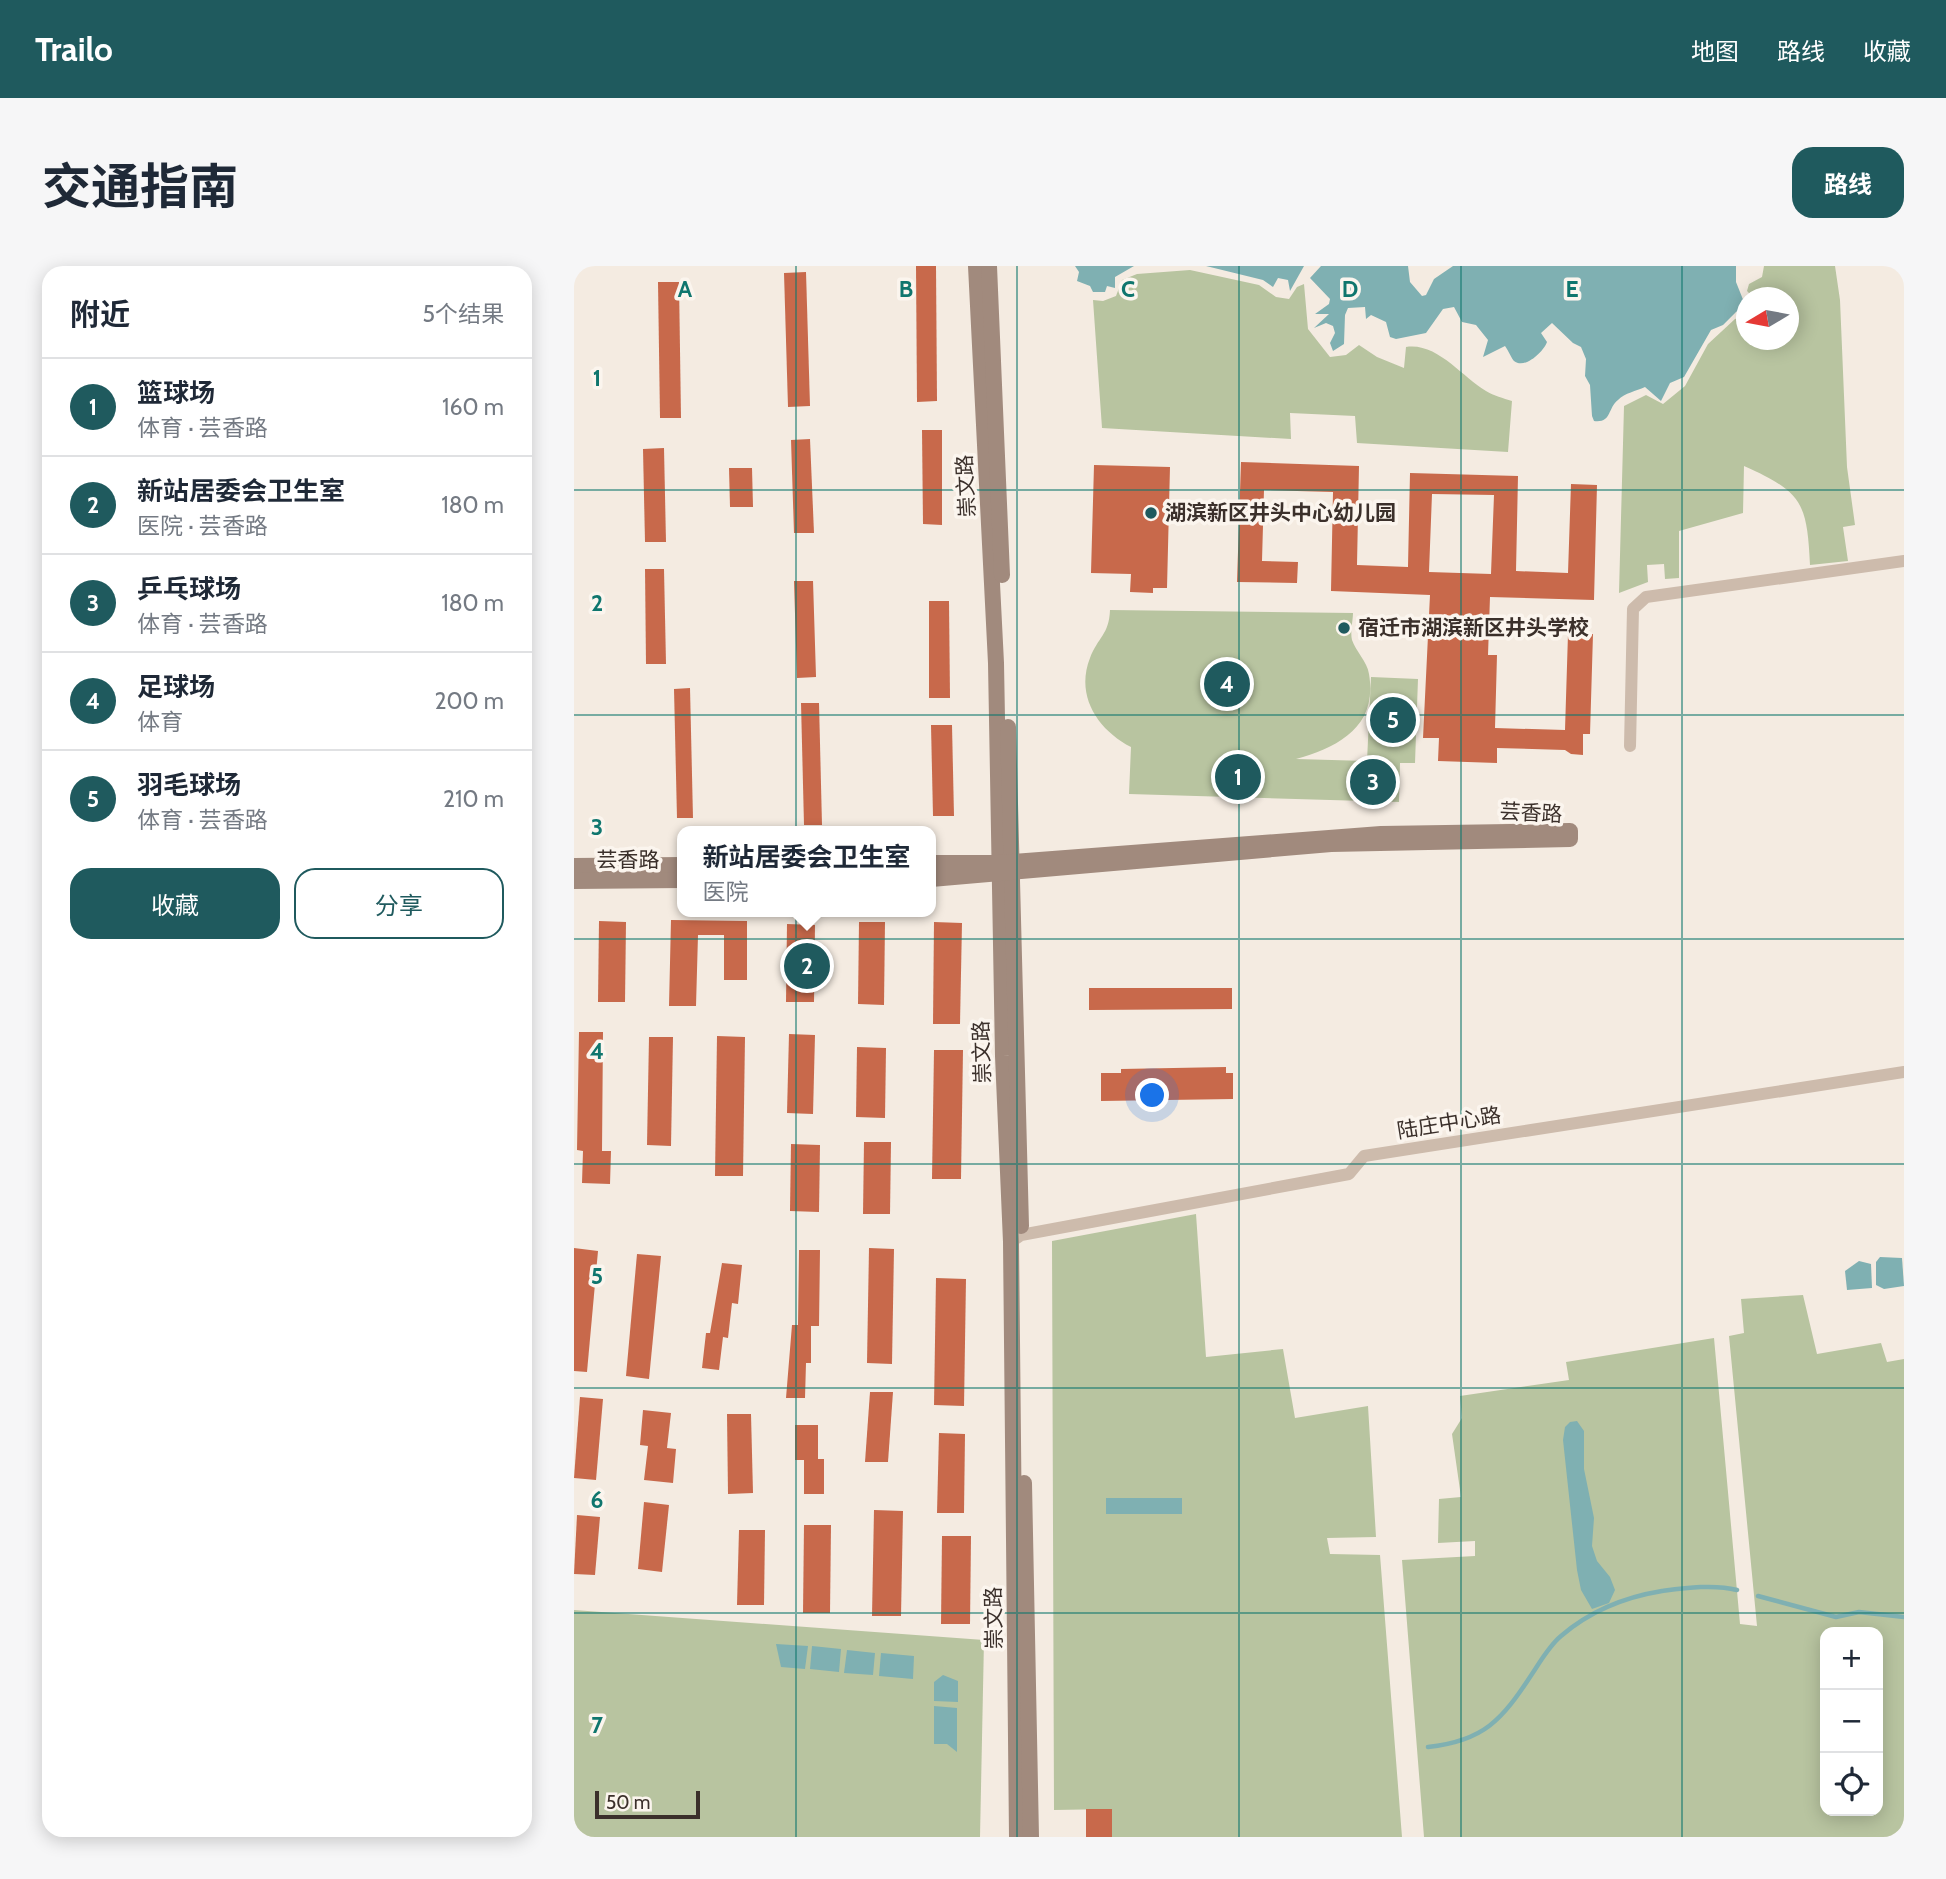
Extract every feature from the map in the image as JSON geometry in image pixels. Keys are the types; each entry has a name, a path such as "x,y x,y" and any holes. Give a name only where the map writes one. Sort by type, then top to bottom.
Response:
{"street":[{"name":"崇文路","path":"976,266 1006,868"},
{"name":"崇文路","path":"989,266 1001,494 1006,868 1031,1837"},
{"path":"1630,746 1633,609 1646,597 1904,561"},
{"name":"芸香路","path":"936,863 1006,868 1331,844 1570,839 1570,831 1381,834 1006,868 936,878"},
{"name":"芸香路","path":"574,866 677,865"},
{"name":"芸香路","path":"574,881 677,880"},
{"name":"陆庄中心路","path":"1016,1238 1349,1174 1364,1156 1904,1072"},
{"name":"崇文路","path":"1016,1238 1017,1837"}],"green space":[{"path":"1764,266 1835,266 1840,300 1847,467 1855,525 1843,527 1848,561 1810,565 1807,527 1798,502 1778,484 1744,466 1743,513 1679,531 1679,578 1665,579 1664,564 1647,565 1648,582 1619,593 1624,406 1646,395 1663,404 1685,386 1708,344 1736,319 1736,350 1799,350 1799,287 1748,287 1762,277"},
{"path":"1190,270 1259,285 1276,297 1289,299 1297,287 1304,284 1308,329 1330,357 1346,355 1359,345 1377,357 1404,368 1406,347 1417,347 1439,355 1486,391 1512,401 1508,452 1357,443 1355,416 1290,413 1291,439 1102,428 1093,300 1103,301 1116,296 1122,280 1137,274"},
{"path":"1110,610 1353,613 1352,640 1369,674 1367,708 1352,732 1340,741 1296,759 1367,761 1371,677 1418,679 1415,763 1400,763 1399,802 1129,794 1131,747 1119,740 1100,721 1092,710 1085,686 1090,658 1105,631"},
{"path":"1196,1214 1206,1357 1283,1349 1295,1418 1368,1406 1376,1537 1327,1538 1330,1554 1380,1555 1402,1837 1112,1837 1112,1809 1054,1810 1052,1241"},
{"path":"1803,1295 1817,1354 1881,1343 1887,1362 1904,1359 1904,1837 1424,1837 1402,1560 1475,1556 1475,1541 1438,1543 1439,1499 1461,1497 1452,1434 1462,1418 1460,1396 1569,1380 1566,1362 1714,1338 1740,1624 1757,1626 1729,1336 1744,1333 1741,1299"},
{"path":"574,1610 984,1640 980,1837 574,1837"}],"water":[{"path":"1075,266 1134,266 1115,277 1115,288 1107,286 1105,292 1093,292 1090,286 1077,281 1079,272"},
{"path":"1206,266 1304,266 1290,291 1288,280 1278,278 1273,287 1263,280"},
{"path":"1321,266 1408,266 1410,282 1422,296 1426,295 1434,279 1453,266 1736,266 1738,287 1736,312 1723,325 1711,330 1684,377 1670,383 1661,401 1645,387 1621,398 1604,420 1594,421 1590,385 1585,376 1586,359 1581,347 1552,323 1541,333 1547,342 1542,350 1534,358 1518,363 1513,360 1505,346 1483,357 1488,340 1476,325 1462,322 1454,307 1443,309 1426,333 1396,339 1390,337 1386,322 1371,315 1366,319 1365,307 1348,308 1345,315 1344,344 1333,351 1330,343 1335,333 1333,326 1326,323 1314,328 1329,314 1315,314 1329,304 1330,299 1310,278"},
{"path":"1880,1257 1902,1258 1904,1286 1884,1289 1876,1285 1876,1262"},
{"path":"1859,1261 1871,1264 1872,1288 1847,1290 1845,1271"},
{"path":"1577,1421 1584,1431 1584,1469 1594,1518 1592,1546 1597,1561 1610,1577 1615,1590 1609,1603 1592,1609 1581,1590 1577,1570 1563,1440 1565,1427 1570,1422"},
{"path":"1106,1498 1182,1498 1182,1514 1106,1514"},
{"path":"776,1644 808,1646 805,1669 781,1667"},
{"path":"812,1646 841,1649 839,1672 810,1669"},
{"path":"847,1650 875,1653 873,1675 844,1673"},
{"path":"881,1653 914,1656 913,1679 879,1676"},
{"path":"943,1675 958,1681 958,1702 934,1701 934,1682"},
{"path":"934,1706 957,1708 957,1752 947,1744 934,1744"}],"building":[{"path":"916,266 936,266 937,401 917,402"},
{"path":"806,272 810,406 788,407 784,273"},
{"path":"658,282 679,282 681,418 660,418"},
{"path":"922,430 942,430 942,525 923,524"},
{"path":"810,439 814,533 794,533 791,440"},
{"path":"664,448 666,542 645,542 643,449"},
{"path":"1241,462 1359,466 1357,565 1408,567 1410,473 1518,476 1516,571 1568,573 1571,484 1597,485 1594,600 1490,597 1488,655 1497,655 1495,728 1565,730 1568,634 1593,634 1590,734 1583,734 1583,755 1571,754 1565,750 1497,748 1497,763 1438,761 1439,738 1423,738 1430,595 1331,591 1333,492 1264,490 1262,561 1298,562 1297,583 1237,582","holes":["1432,494 1494,495 1491,574 1429,572"]},
{"name":"湖滨新区井头中心幼儿园","path":"1094,465 1170,467 1167,588 1153,588 1153,593 1130,592 1131,574 1091,573"},
{"path":"729,468 752,468 753,507 730,507"},
{"path":"645,569 664,569 666,664 646,664"},
{"path":"794,581 813,581 816,677 797,678"},
{"path":"929,601 949,601 950,698 929,698"},
{"path":"690,688 693,818 677,818 674,689"},
{"path":"801,703 819,703 822,825 804,825"},
{"path":"931,725 952,725 954,816 933,816"},
{"path":"671,920 747,921 747,980 724,980 724,935 698,935 696,1006 669,1006"},
{"path":"599,921 626,922 625,1002 598,1002"},
{"path":"859,922 885,922 884,1005 858,1004"},
{"path":"934,922 962,923 960,1024 933,1024"},
{"path":"787,924 815,925 814,1002 786,1002"},
{"path":"1089,988 1232,988 1232,1009 1089,1010"},
{"path":"579,1032 603,1032 602,1151 611,1151 610,1184 582,1183 583,1151 577,1150"},
{"path":"789,1034 815,1035 813,1114 787,1113"},
{"path":"717,1036 745,1037 743,1176 715,1176"},
{"path":"649,1037 673,1037 671,1146 647,1145"},
{"path":"857,1047 886,1048 885,1118 856,1117"},
{"path":"934,1050 963,1050 961,1179 932,1179"},
{"path":"1226,1067 1226,1073 1233,1073 1233,1099 1101,1101 1101,1073 1121,1073 1121,1069"},
{"path":"864,1142 891,1142 890,1214 863,1214"},
{"path":"791,1144 820,1145 819,1212 790,1211"},
{"path":"574,1248 598,1251 587,1372 574,1371"},
{"path":"869,1248 894,1249 892,1364 867,1363"},
{"path":"799,1250 820,1250 819,1326 811,1326 811,1363 806,1363 805,1398 786,1398 792,1325 798,1325"},
{"path":"637,1254 661,1256 649,1379 626,1376"},
{"path":"722,1263 742,1265 738,1304 732,1303 728,1338 723,1337 719,1370 702,1368 706,1333 710,1333"},
{"path":"936,1278 966,1279 964,1406 934,1405"},
{"path":"870,1392 893,1392 888,1462 865,1462"},
{"path":"580,1397 603,1399 596,1480 574,1478"},
{"path":"643,1410 671,1413 667,1448 676,1449 673,1483 644,1480 648,1446 640,1445"},
{"path":"727,1414 751,1414 753,1493 728,1494"},
{"path":"795,1425 818,1425 818,1459 824,1459 824,1494 804,1494 804,1460 795,1460"},
{"path":"939,1433 965,1434 964,1513 937,1513"},
{"path":"644,1502 669,1505 662,1572 638,1569"},
{"path":"874,1510 903,1511 901,1616 872,1616"},
{"path":"577,1515 600,1517 595,1575 574,1574"},
{"path":"804,1525 831,1525 830,1613 803,1613"},
{"path":"739,1530 765,1530 764,1605 737,1605"},
{"path":"942,1536 971,1536 970,1624 941,1624"},
{"path":"1086,1809 1112,1809 1112,1837 1086,1837"}],"waterway":[{"path":"1428,1747 1464,1740 1490,1725 1511,1704 1557,1640 1596,1612 1621,1601 1662,1591 1709,1587 1737,1590"},
{"path":"1758,1596 1836,1617 1859,1612 1904,1617"}],"place":[{"name":"湖滨新区井头中心幼儿园","path":"1151,513"},
{"name":"宿迁市湖滨新区井头学校","path":"1344,628"},
{"name":"足球场","path":"1227,684"},
{"name":"羽毛球场","path":"1393,720"},
{"name":"篮球场","path":"1238,777"},
{"name":"乒乓球场","path":"1373,782"},
{"name":"新站居委会卫生室","path":"807,966"}]}
